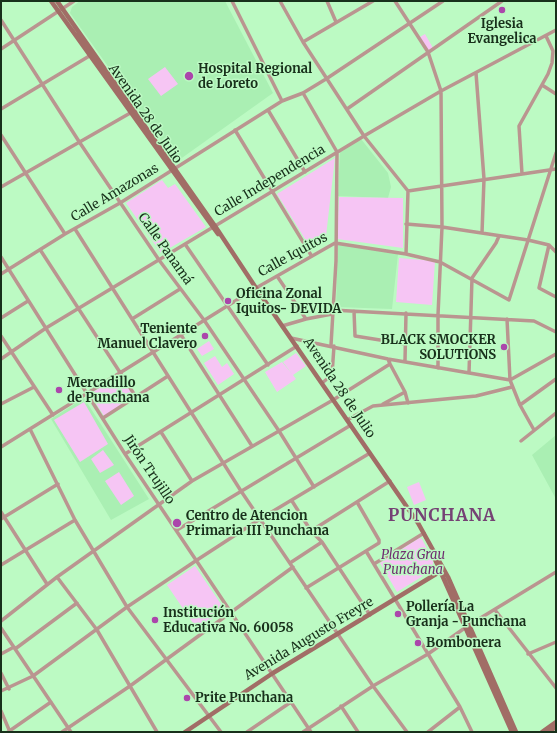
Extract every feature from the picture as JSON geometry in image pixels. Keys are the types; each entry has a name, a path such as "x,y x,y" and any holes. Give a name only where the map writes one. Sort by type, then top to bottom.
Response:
{"main road":[{"name":"Avenida 28 de Julio","path":"51,1 61,10"},
{"name":"Avenida 28 de Julio","path":"57,1 61,10 92,55 222,238 351,424 424,533 440,563 512,732"},
{"name":"Avenida 28 de Julio","path":"434,553 439,569 516,732"},
{"path":"439,569 440,563"},
{"name":"Avenida Augusto Freyre","path":"185,732 209,714 273,673 436,574 439,569"},
{"path":"542,732 556,722"},
{"path":"548,732 556,727"}],"street":[{"path":"1,49 74,1"},
{"path":"232,1 282,102"},
{"path":"280,1 326,79 364,136 408,191 406,254"},
{"path":"327,1 336,22"},
{"path":"303,42 373,1"},
{"path":"395,1 428,52 441,91 442,227 438,315 438,368"},
{"name":"Calle Amazonas","path":"1,274 65,234 120,203 268,110 303,93 326,79 443,1"},
{"path":"347,109 502,1"},
{"name":"Calle Panamá","path":"1,20 120,203 159,260 204,320 279,431 314,487"},
{"name":"Calle Independencia","path":"1,359 46,328 337,152 441,91 556,30"},
{"path":"522,174 519,126 542,85 553,58 553,51 546,36"},
{"path":"1,109 92,55"},
{"path":"476,73 484,179 482,233"},
{"path":"542,85 556,94"},
{"path":"303,93 337,152 336,261 332,312 332,375 322,382"},
{"path":"268,110 305,172"},
{"path":"1,187 133,112"},
{"path":"235,130 271,192 311,255"},
{"path":"1,135 65,234"},
{"path":"528,240 556,153"},
{"path":"408,191 441,185 556,170"},
{"path":"406,224 442,227 528,240 549,245 556,252"},
{"path":"75,229 241,491 373,686 407,732"},
{"path":"469,373 472,278 496,243 499,236"},
{"name":"Calle Iquitos","path":"1,447 256,288 311,255 335,243 406,254 440,262 472,278 509,300 528,240"},
{"path":"185,244 268,365"},
{"path":"549,245 539,288 556,297"},
{"path":"41,250 136,397"},
{"name":"Jirón Trujillo","path":"1,257 125,454 198,560 309,730"},
{"path":"277,276 306,319"},
{"path":"132,319 180,289"},
{"path":"1,318 28,301"},
{"path":"354,311 355,336 405,344"},
{"path":"282,326 332,312 354,311 534,321 556,332"},
{"path":"405,361 406,313"},
{"path":"506,319 510,380 520,405 534,430"},
{"path":"181,334 252,446"},
{"path":"1,336 53,415"},
{"path":"291,338 332,346 389,362 405,361 510,380 555,356"},
{"path":"125,454 297,346"},
{"path":"389,362 405,392 408,403"},
{"path":"1,621 57,577 192,481 333,400 389,362"},
{"path":"103,418 168,376"},
{"path":"520,405 556,379"},
{"path":"1,404 34,387"},
{"path":"348,420 373,406 382,404 408,403 476,396 512,387"},
{"path":"382,404 405,392"},
{"path":"521,441 556,413"},
{"path":"177,530 351,424"},
{"path":"30,429 75,520 127,607 167,658 221,732"},
{"path":"161,432 192,481"},
{"path":"1,691 9,689 33,676 127,607 198,560 260,519 370,453"},
{"path":"311,531 390,481"},
{"path":"3,518 58,484"},
{"path":"292,501 311,531 322,542 370,615"},
{"path":"306,588 379,543 379,540 357,502"},
{"path":"1,512 3,518 48,584"},
{"path":"1,565 25,549 75,520"},
{"path":"374,564 424,533"},
{"path":"62,732 130,686 322,542"},
{"path":"366,551 460,706 472,732"},
{"path":"303,732 309,730 341,706 428,654 467,627 556,572"},
{"path":"57,577 97,630 157,732"},
{"path":"1,654 15,648 77,604"},
{"path":"494,610 556,688"},
{"path":"1,628 71,732"},
{"path":"528,654 556,642"},
{"path":"1,673 9,689"},
{"path":"1,711 9,732 51,702"},
{"path":"247,732 291,702"},
{"path":"341,706 358,732"},
{"path":"428,732 460,706"}],"shaded area":[{"name":"Hospital Regional de Loreto","path":"80,1 225,1 273,93 179,160 174,159 70,13 72,7"},
{"path":"361,139 388,173 391,187 388,198 338,196 340,151"},
{"path":"338,244 398,254 392,309 336,307"},
{"path":"84,398 149,499 111,520 51,419"},
{"path":"556,435 556,499 532,455"}],"green space":[{"path":"425,34 433,48 428,51 420,37"},
{"path":"165,67 178,84 161,96 148,79"},
{"path":"335,158 326,236 310,247 277,194"},
{"path":"162,180 168,188 175,184 206,227 161,253 126,203"},
{"path":"339,197 403,198 403,248 337,239"},
{"path":"399,258 435,261 432,305 396,302"},
{"path":"209,341 214,349 202,356 197,349"},
{"path":"296,353 306,366 293,375 296,379 277,392 265,372 282,362 292,374 283,362"},
{"path":"215,356 222,367 227,363 234,374 218,385 204,363"},
{"path":"122,374 137,395 104,416 90,394"},
{"path":"84,402 108,444 80,462 54,420"},
{"path":"103,450 114,465 100,473 91,459"},
{"path":"119,472 134,496 121,505 105,481"},
{"path":"419,482 426,500 414,505 407,487"},
{"name":"Plaza Grau Punchana","path":"419,538 422,539 433,561 433,567 431,571 397,592 380,563"},
{"path":"195,566 225,610 197,629 167,585"}],"place":[{"name":"Iglesia Evangelica","path":"502,10"},
{"name":"Hospital Regional de Loreto","path":"189,76"},
{"name":"Oficina Zonal Iquitos- DEVIDA","path":"228,301"},
{"name":"Teniente Manuel Clavero","path":"205,336"},
{"name":"BLACK SMOCKER SOLUTIONS","path":"504,347"},
{"name":"Mercadillo de Punchana","path":"59,390"},
{"name":"Centro de Atencion Primaria III Punchana","path":"177,523"},
{"name":"Pollería La Granja - Punchana","path":"398,614"},
{"name":"Institución Educativa No. 60058","path":"155,620"},
{"name":"Bombonera","path":"418,643"},
{"name":"Prite Punchana","path":"187,698"}],"district":[{"name":"PUNCHANA","path":"442,516"}]}
